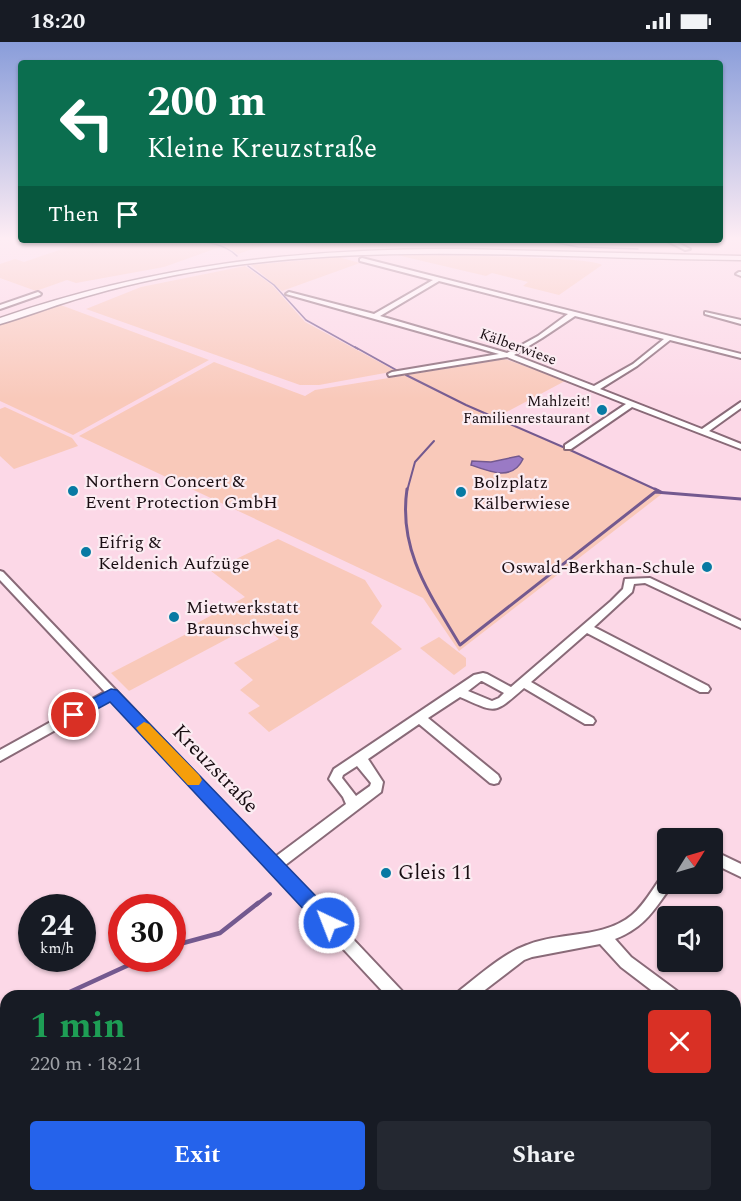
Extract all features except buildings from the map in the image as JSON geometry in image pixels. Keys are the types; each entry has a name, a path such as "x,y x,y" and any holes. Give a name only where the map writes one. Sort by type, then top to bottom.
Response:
{"highway":[{"path":"65,297 89,291"},
{"path":"0,319 44,300 91,291"}],"street":[{"path":"375,316 418,291"},
{"path":"481,291 741,356"},
{"name":"Kälberwiese","path":"289,294 375,316 508,355 741,447"},
{"path":"0,307 44,300"},
{"path":"707,313 741,322"},
{"path":"392,374 508,355 540,337 573,314"},
{"path":"594,390 640,361 669,338"},
{"path":"568,447 631,404"},
{"path":"703,432 741,404"},
{"name":"Kreuzstraße","path":"0,574 391,990"},
{"path":"459,692 492,706 503,701 628,590 629,581 645,580 741,625"},
{"path":"587,628 704,689"},
{"path":"353,806 335,776 361,756 478,678 483,677 512,692"},
{"path":"524,683 589,721"},
{"path":"0,756 111,694"},
{"path":"418,717 494,778"},
{"path":"275,865 376,788 377,782 362,763 361,756"},
{"path":"723,862 741,871"},
{"path":"472,990 519,955 531,950 602,935 627,927 639,919 657,894"},
{"path":"602,935 626,962 664,990"}],"shaded area":[{"path":"131,291 277,291 305,322 396,371 319,385 300,385 86,309"},
{"path":"543,291 565,291 559,295"},
{"path":"58,304 209,360 73,435 0,401 0,324"},
{"path":"505,359 565,381 497,417 663,493 459,651 423,598 79,436 214,362 305,396 315,390"},
{"path":"5,407 72,438 78,446 14,469 0,456 0,409"},
{"path":"519,456 523,459 519,466 507,472 493,472 471,465 472,461 491,462"},
{"path":"278,539 365,580 382,606 371,623 402,649 269,732 248,713 260,706 240,690 253,680 234,663 279,639 259,622 129,691 111,673 194,630 190,627 245,597 211,571"},
{"path":"439,637 466,658 466,666 454,675 420,648"}],"waterway":[{"path":"280,291 306,320 358,349"},
{"path":"355,347 398,371"},
{"path":"406,375 466,405 563,447"},
{"path":"407,491 415,462 434,441"},
{"path":"570,450 659,491"},
{"path":"407,489 405,511 412,552 428,590 460,645 655,492 741,499"},
{"path":"655,489 659,491"},
{"path":"256,905 270,894"},
{"path":"186,942 220,933 258,903"},
{"path":"74,990 113,972"}],"slow traffic":[{"path":"144,728 194,780"}],"place":[{"name":"Mahlzeit! Familienrestaurant","path":"602,410"},
{"name":"Northern Concert & Event Protection GmbH","path":"73,491"},
{"name":"Bolzplatz Kälberwiese","path":"461,492"},
{"name":"Eifrig & Keldenich Aufzüge","path":"86,552"},
{"name":"Oswald-Berkhan-Schule","path":"707,567"},
{"name":"Mietwerkstatt Braunschweig","path":"174,617"},
{"name":"Gleis 11","path":"386,873"}],"route":[{"path":"74,715 111,694 329,923"}]}
